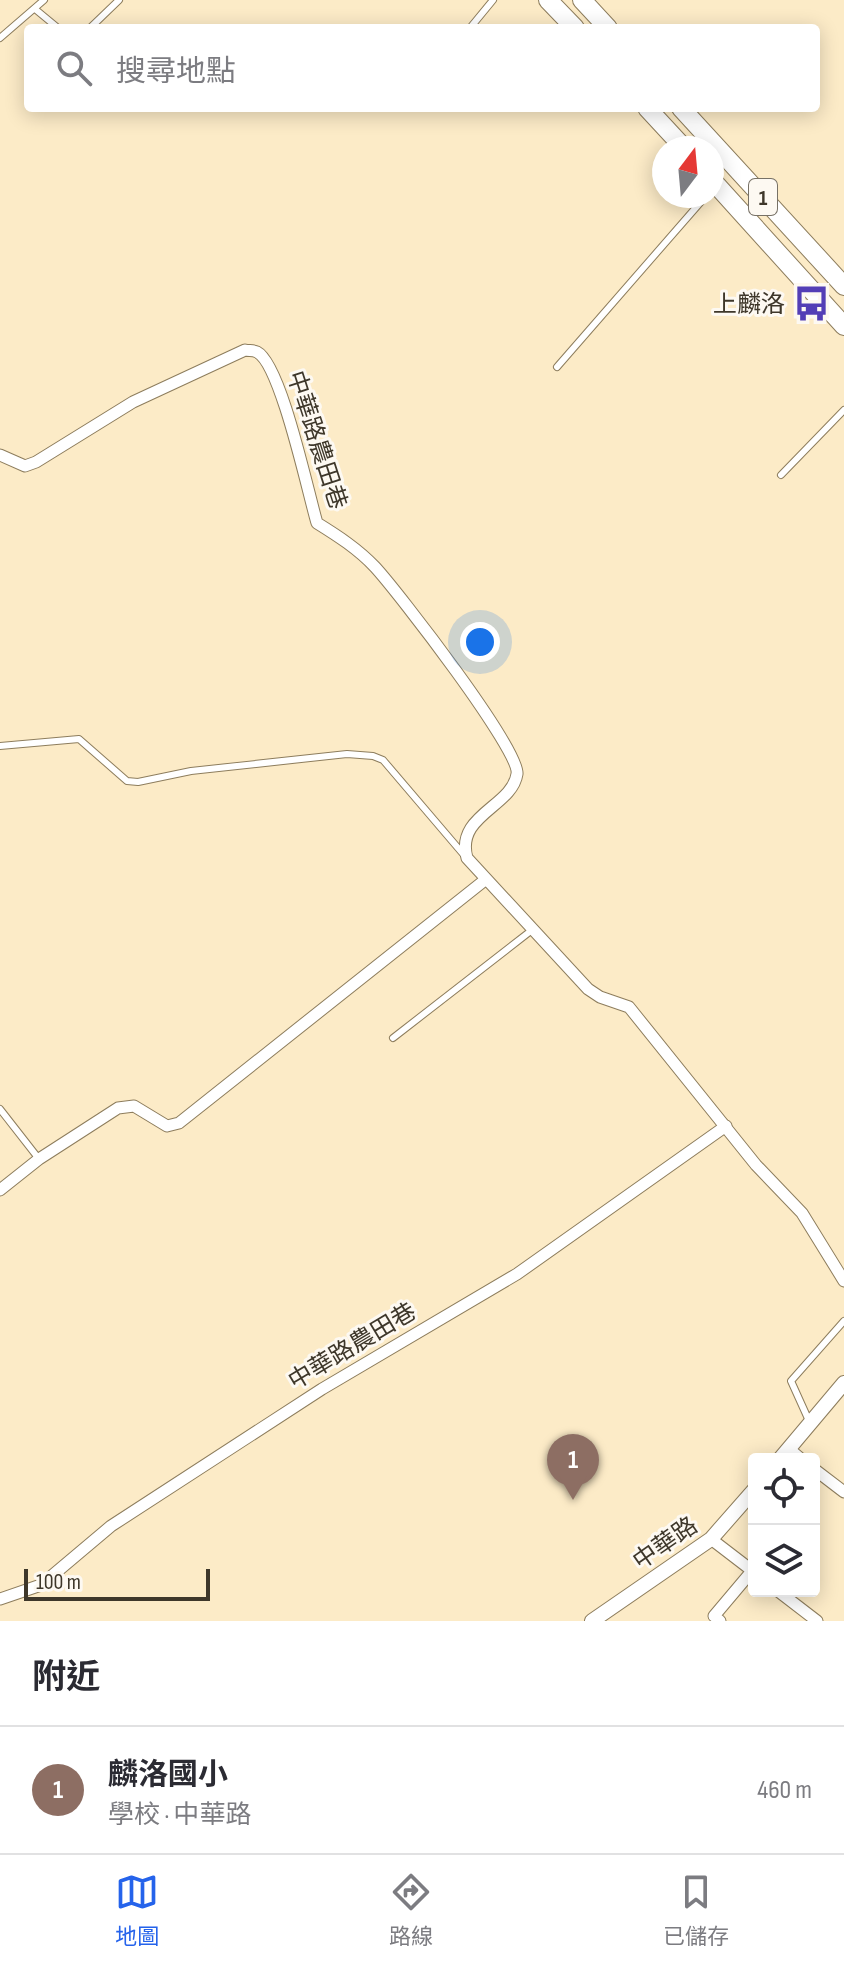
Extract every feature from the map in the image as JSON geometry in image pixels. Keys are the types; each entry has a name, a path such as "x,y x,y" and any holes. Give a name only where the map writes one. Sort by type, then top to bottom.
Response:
{"main road":[{"path":"548,0 571,24"},
{"path":"582,0 604,24"},
{"path":"651,112 673,136"},
{"name":"1","path":"685,112 844,286"},
{"path":"724,177 735,167"},
{"name":"1","path":"724,199 841,318"}],"street":[{"name":"中華路農田巷","path":"0,455 25,466 36,462 133,402 245,350 258,352 281,391 317,523 346,539 376,568 482,707 515,759 518,771 515,783 467,833 463,844 467,858"},
{"path":"467,858 588,989 600,997 629,1007 756,1165 802,1213 844,1281"},
{"path":"0,1190 39,1159 118,1108 134,1106 167,1126 179,1123 485,880"},
{"name":"中華路農田巷","path":"0,1599 41,1585 111,1526 322,1389 517,1274 726,1126"},
{"path":"785,1453 844,1383"},
{"path":"820,1474 844,1492"},
{"name":"中華路","path":"602,1619 711,1539 748,1497"},
{"path":"711,1539 748,1568"},
{"path":"720,1621 714,1616 748,1578"},
{"path":"786,1597 817,1621"}],"lane":[{"path":"0,38 44,0"},
{"path":"94,24 119,0"},
{"path":"473,24 493,0"},
{"path":"35,9 53,24"},
{"path":"557,367 694,208"},
{"path":"781,475 844,410"},
{"path":"0,746 79,739 127,781 138,782 207,769 347,754 373,756 383,760 467,858"},
{"path":"393,1038 532,930"},
{"path":"0,1109 39,1159"},
{"path":"810,1423 791,1381 844,1321"}],"place":[{"name":"上麟洛","path":"811,304"},
{"name":"麟洛國小","path":"573,1500"}]}
